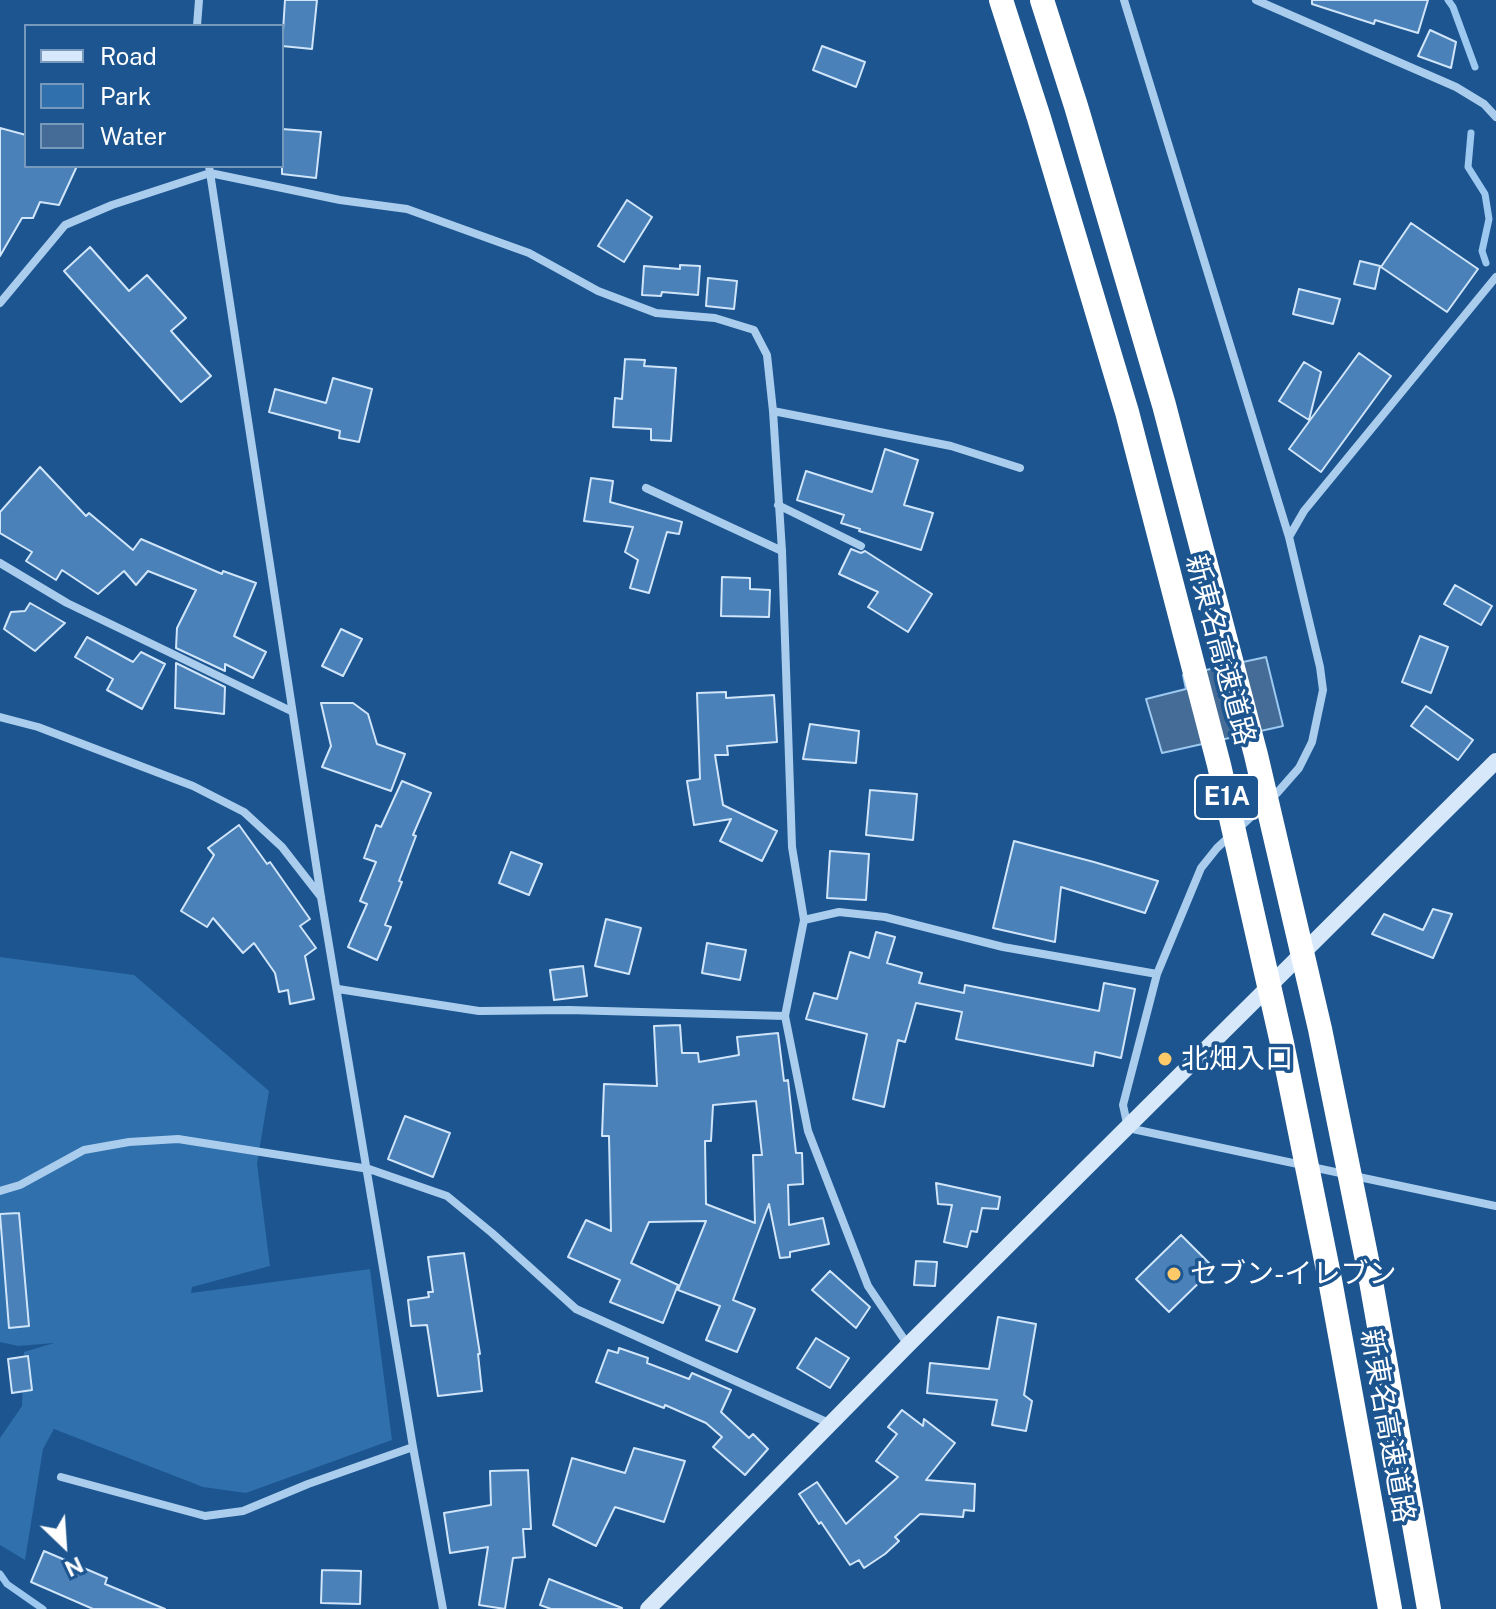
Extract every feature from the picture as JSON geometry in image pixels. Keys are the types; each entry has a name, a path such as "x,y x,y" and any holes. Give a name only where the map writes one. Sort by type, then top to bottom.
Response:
{"highway":[{"name":"新東名高速道路","path":"1001,0 1127,412 1219,765 1282,1043 1327,1265 1390,1609"},
{"name":"新東名高速道路","path":"1042,0 1164,405 1256,755 1329,1074 1369,1270 1429,1609"}],"street":[{"path":"197,24 199,0"},
{"path":"1124,0 1289,537 1315,638 1323,690 1312,742 1291,776 1217,848 1201,868 1157,974 1123,1105 1128,1128"},
{"path":"1257,0 1456,87 1484,104 1496,117"},
{"path":"209,170 321,897 443,1609"},
{"path":"0,303 65,225 209,170 340,200 407,209 529,253 598,291 656,313 715,318 754,330 767,355 773,411 782,551 792,847 804,920 785,1016 808,1131 868,1286 908,1345"},
{"path":"1289,537 1304,511 1496,277"},
{"path":"773,411 951,446 1020,468"},
{"path":"646,488 782,551"},
{"path":"778,505 861,546"},
{"path":"0,563 67,603 291,711"},
{"path":"0,717 38,727 193,786 244,812 282,847 321,897"},
{"path":"648,1609 908,1345 1496,761"},
{"path":"804,920 839,912 885,917 1003,947 1157,974"},
{"path":"338,989 479,1011 569,1010 785,1016"},
{"path":"1128,1128 1496,1206"},
{"path":"0,1191 20,1185 84,1150 129,1142 178,1139 369,1169 447,1196 576,1309 832,1424"},
{"path":"61,1477 205,1516 243,1511 413,1447"}],"green space":[{"path":"0,957 134,975 269,1091 257,1164 270,1266 192,1287 191,1293 370,1269 392,1440 246,1493 203,1487 54,1429 43,1449 25,1560 0,1545 0,1438 22,1406 24,1352 54,1343 18,1346 0,1342"}],"water":[{"path":"1266,657 1283,726 1162,753 1146,699 1186,689 1183,675"}],"building":[{"path":"285,0 317,0 312,49 284,46"},
{"path":"1312,0 1428,0 1418,33 1375,20 1374,24 1312,4"},
{"path":"1430,30 1456,42 1451,68 1418,56"},
{"path":"822,46 865,62 856,87 813,70"},
{"path":"0,128 24,134 24,168 76,168 59,205 40,202 33,218 22,218 0,256"},
{"path":"284,129 321,132 316,178 282,174"},
{"path":"627,200 652,217 624,262 598,246"},
{"path":"1411,223 1478,269 1447,312 1381,267"},
{"path":"90,247 129,291 147,275 186,318 171,331 211,376 181,402 64,271"},
{"path":"1360,261 1380,266 1375,289 1354,284"},
{"path":"680,265 700,266 698,295 662,292 661,296 642,295 644,266 680,269"},
{"path":"708,278 737,281 734,309 706,306"},
{"path":"1299,289 1340,299 1333,324 1293,314"},
{"path":"1359,353 1391,376 1321,472 1289,449"},
{"path":"625,359 645,360 644,366 676,368 671,441 651,440 651,429 613,427 615,398 622,399"},
{"path":"1304,362 1321,372 1309,420 1279,401"},
{"path":"333,378 372,389 359,442 339,438 340,431 269,412 275,389 326,403"},
{"path":"885,449 918,460 904,505 933,513 921,550 859,531 841,523 844,515 797,500 806,471 872,492"},
{"path":"40,467 86,516 89,513 133,550 141,539 222,574 223,571 256,583 234,636 266,652 253,678 225,664 225,671 176,648 177,628 196,590 148,571 136,585 124,571 98,594 62,570 56,580 26,561 32,552 0,533 0,512"},
{"path":"591,478 613,481 610,502 682,522 679,534 667,532 649,593 630,588 638,560 625,552 633,527 584,521"},
{"path":"851,549 861,553 865,551 932,594 908,632 868,607 878,592 839,574"},
{"path":"722,577 750,578 750,589 770,590 769,617 721,616"},
{"path":"1455,585 1492,606 1481,625 1444,604"},
{"path":"30,603 65,623 35,651 4,629 11,612 25,611"},
{"path":"341,629 362,639 343,676 322,666"},
{"path":"1420,636 1448,647 1431,693 1402,682"},
{"path":"87,637 133,662 141,652 165,664 142,709 107,690 113,679 75,657"},
{"path":"176,663 225,687 224,714 175,708"},
{"path":"726,692 726,698 774,695 777,742 727,746 728,755 715,755 723,805 777,831 762,861 720,841 731,819 694,825 687,781 700,779 697,693"},
{"path":"321,703 353,703 368,714 377,744 405,754 391,791 322,767 331,746"},
{"path":"1426,706 1473,740 1458,760 1411,726"},
{"path":"810,724 859,731 856,763 803,759"},
{"path":"402,781 431,793 413,835 416,836 399,881 402,882 385,925 391,927 377,960 348,947 367,904 360,901 376,862 364,858 376,825 381,827"},
{"path":"870,790 917,794 913,840 866,835"},
{"path":"239,825 267,864 270,862 310,919 300,926 316,948 305,956 314,999 290,1004 288,990 279,992 275,973 254,943 243,953 213,918 207,927 181,911 214,855 208,848"},
{"path":"1014,841 1158,881 1145,913 1061,887 1055,942 993,928"},
{"path":"830,851 869,854 866,900 827,898"},
{"path":"511,852 542,864 529,895 499,883"},
{"path":"1433,909 1452,914 1433,958 1372,934 1384,914 1423,930"},
{"path":"606,919 641,928 629,974 595,966"},
{"path":"876,932 895,937 887,963 922,973 919,983 964,993 965,985 1099,1011 1104,983 1135,989 1121,1058 1095,1052 1093,1066 956,1039 962,1012 916,1003 905,1042 898,1040 884,1107 853,1099 867,1034 806,1019 814,993 837,999 850,952 869,958"},
{"path":"707,943 746,950 740,980 702,973"},
{"path":"583,966 587,996 554,1000 550,970"},
{"path":"680,1025 682,1053 698,1053 699,1062 739,1055 737,1037 778,1033 784,1081 788,1080 796,1153 802,1153 803,1184 788,1185 789,1225 823,1218 829,1244 790,1252 790,1257 780,1258 769,1204 733,1300 755,1309 737,1352 706,1340 720,1306 678,1290 706,1221 649,1222 631,1263 678,1285 663,1323 610,1302 620,1280 568,1257 586,1220 611,1231 609,1136 602,1136 604,1084 657,1086 654,1026","holes":["756,1101 762,1155 753,1155 755,1223 706,1204 705,1141 711,1141 713,1105"]},
{"path":"405,1116 450,1133 433,1177 388,1159"},
{"path":"936,1183 1000,1197 998,1209 982,1208 977,1232 971,1231 967,1247 944,1242 952,1205 938,1204"},
{"path":"19,1213 29,1326 9,1328 0,1214"},
{"path":"1181,1235 1214,1268 1169,1312 1136,1279"},
{"path":"464,1253 480,1354 482,1391 438,1396 427,1325 411,1326 408,1300 429,1297 428,1292 433,1292 428,1257"},
{"path":"916,1261 937,1262 935,1286 914,1285"},
{"path":"830,1271 870,1307 856,1328 812,1290"},
{"path":"998,1317 1036,1324 1024,1395 1032,1401 1026,1431 992,1425 997,1400 927,1393 930,1363 989,1369"},
{"path":"816,1338 849,1358 830,1388 797,1368"},
{"path":"619,1348 648,1358 647,1363 689,1379 692,1373 731,1390 721,1412 749,1438 753,1434 768,1449 745,1475 713,1447 722,1437 706,1423 665,1405 664,1408 596,1382 608,1350 618,1353"},
{"path":"28,1356 32,1390 12,1393 8,1359"},
{"path":"902,1410 923,1426 924,1419 955,1443 926,1480 975,1484 974,1511 964,1510 963,1517 920,1514 895,1537 899,1541 885,1554 864,1568 859,1560 850,1565 799,1494 817,1482 846,1524 898,1477 876,1461 897,1434 888,1427"},
{"path":"634,1448 685,1461 664,1522 615,1507 596,1546 553,1525 572,1458 625,1473"},
{"path":"528,1470 531,1529 523,1529 525,1557 513,1558 505,1609 479,1605 488,1547 450,1553 444,1513 491,1505 490,1471"},
{"path":"44,1551 107,1578 105,1584 165,1609 93,1609 31,1582"},
{"path":"322,1570 361,1571 360,1604 321,1603"},
{"path":"549,1579 622,1609 551,1609 540,1605"}],"waterway":[{"path":"1448,0 1475,67"},
{"path":"1471,133 1468,167 1485,194 1489,219 1482,251 1486,263"},
{"path":"0,1574 7,1584 43,1609"}],"place":[{"name":"北畑入口","path":"1165,1059"},
{"name":"セブン-イレブン","path":"1174,1274"}]}
